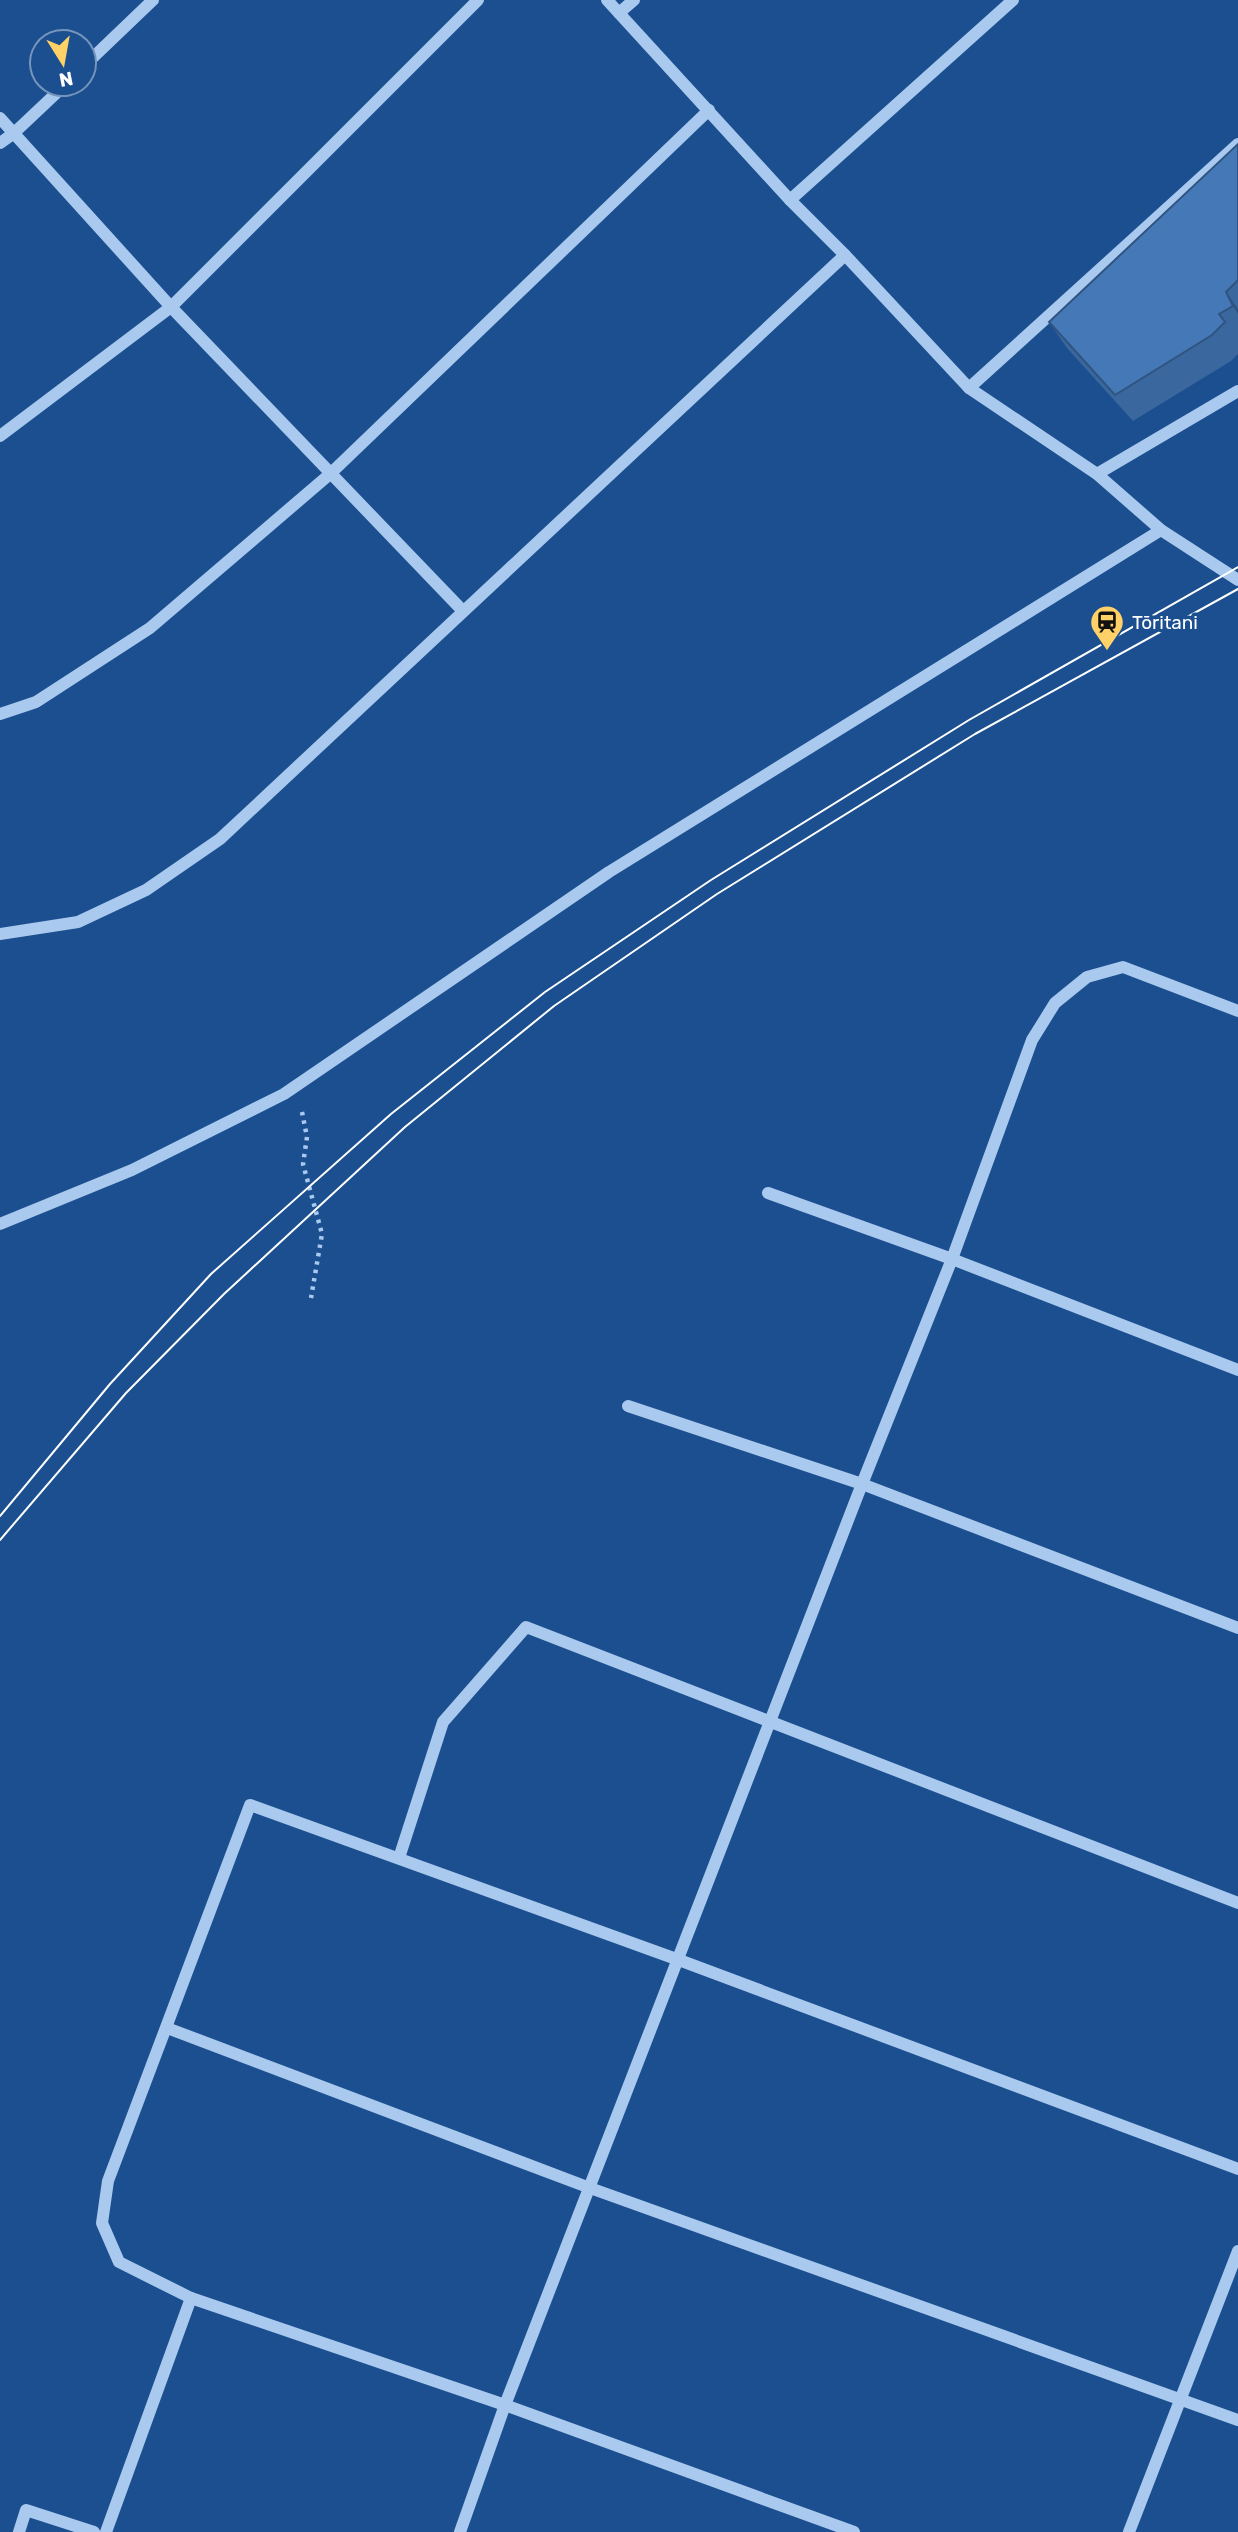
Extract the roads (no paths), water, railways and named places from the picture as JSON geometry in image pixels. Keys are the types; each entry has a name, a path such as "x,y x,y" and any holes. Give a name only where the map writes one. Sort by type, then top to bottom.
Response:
{"street":[{"path":"98,53 153,0"},
{"path":"0,436 171,307 478,0"},
{"path":"607,0 790,200 970,388 1097,474 1161,530 1238,580"},
{"path":"620,13 634,0"},
{"path":"790,200 1013,0"},
{"path":"0,143 51,98"},
{"path":"0,714 36,702 150,628 330,474 709,110"},
{"path":"0,118 171,307 462,610"},
{"path":"970,388 1238,145"},
{"path":"0,934 78,922 146,890 220,839 462,610 845,255"},
{"path":"1097,474 1238,391"},
{"path":"0,1224 132,1170 284,1094 610,872 1161,530"},
{"path":"460,2532 505,2405 952,1259 1032,1040 1055,1003 1087,976 1123,967 1238,1011"},
{"path":"768,1193 952,1259 1238,1370"},
{"path":"628,1406 862,1484 1238,1628"},
{"path":"399,1858 443,1722 526,1628 1238,1903"},
{"path":"854,2532 505,2405 191,2298 119,2262 102,2223 108,2181 250,1805 1238,2169"},
{"path":"167,2028 590,2188 1238,2420"},
{"path":"1129,2532 1238,2250"},
{"path":"106,2532 191,2298"},
{"path":"19,2532 26,2510 94,2532"}],"tram line":[{"path":"0,1516 110,1384 211,1274 391,1114 545,992 711,880 969,720 1238,567"},
{"path":"0,1540 126,1393 224,1294 405,1127 554,1006 717,894 975,734 1238,589"}],"place":[{"name":"Tōritani","path":"1107,652"}]}
